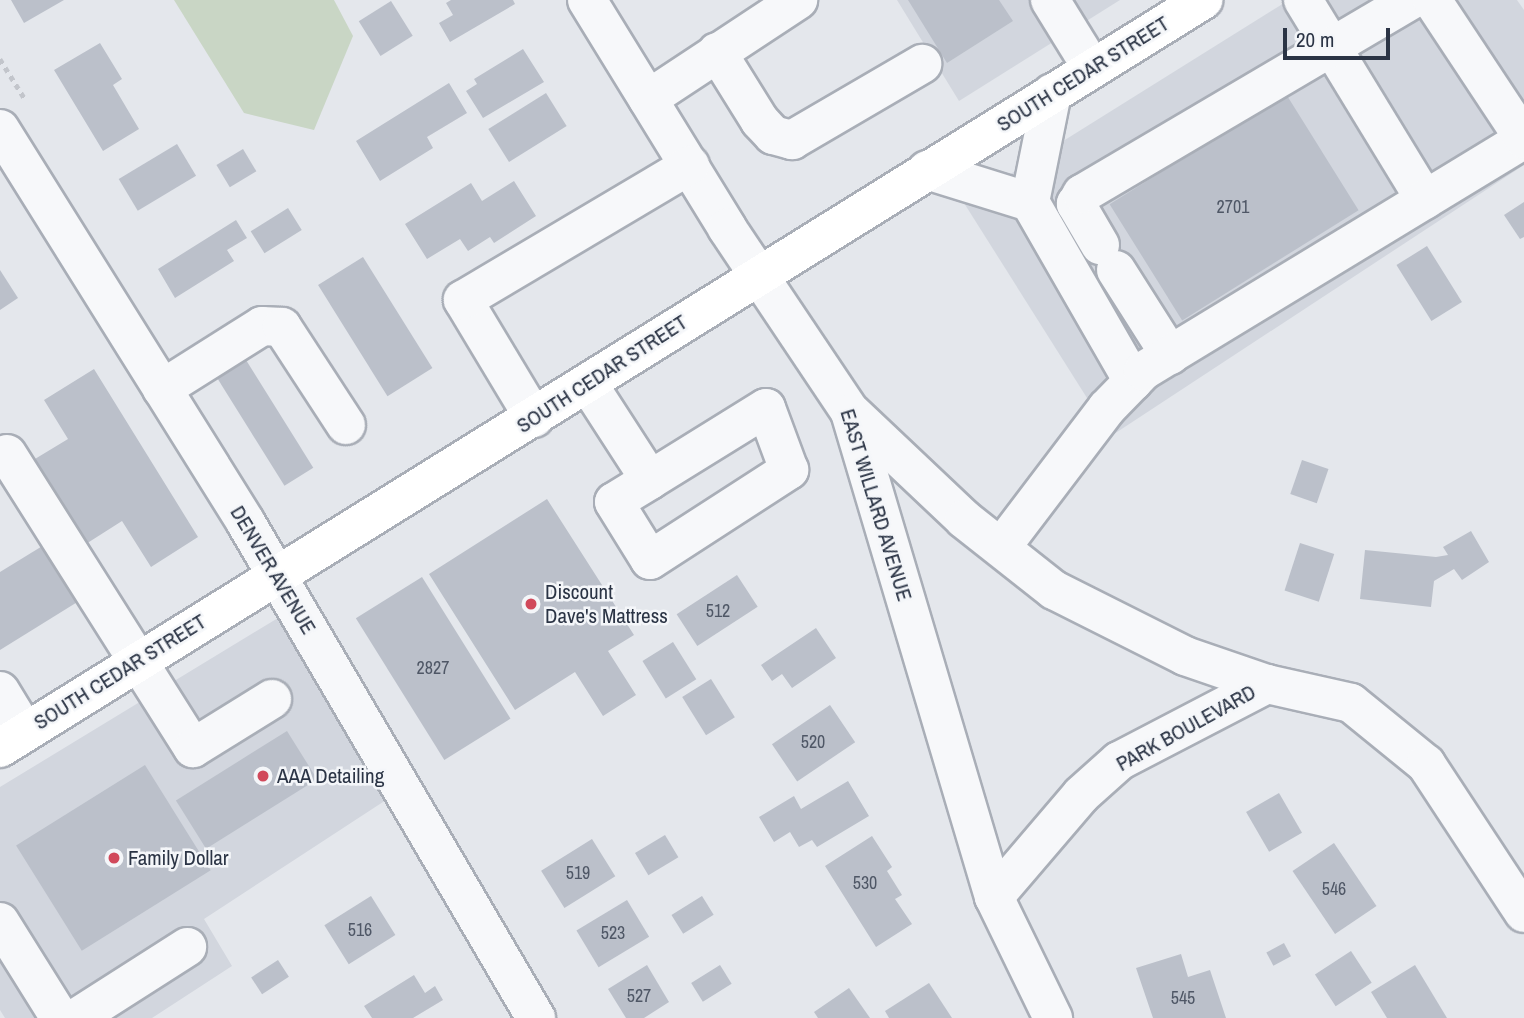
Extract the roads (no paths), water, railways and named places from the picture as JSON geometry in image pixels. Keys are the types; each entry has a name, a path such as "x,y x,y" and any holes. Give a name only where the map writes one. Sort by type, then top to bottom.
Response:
{"main road":[{"name":"SOUTH CEDAR STREET","path":"13,740 534,418 761,272 1203,0"}],"street":[{"name":"EAST WILLARD AVENUE","path":"587,0 690,166 850,412 994,897 1053,1018"},
{"path":"648,99 798,0"},
{"path":"1050,0 1092,68"},
{"path":"1303,0 1425,200"},
{"path":"1170,355 1076,204 1083,194 1329,44 1411,0"},
{"path":"1003,545 1133,381 1170,355 1524,139 1432,0"},
{"path":"717,52 760,121 773,135 792,140 922,64"},
{"path":"1052,93 1030,202 1133,381"},
{"name":"DENVER AVENUE","path":"0,129 276,575 536,1018"},
{"path":"534,418 463,300 690,166"},
{"path":"928,170 1030,202"},
{"path":"162,388 262,326 282,327 346,425"},
{"path":"588,384 650,480"},
{"path":"850,412 964,519 1003,545 1054,590 1185,656 1267,684 1351,703 1426,764 1524,913"},
{"path":"7,454 193,748 272,699"},
{"name":"PARK BOULEVARD","path":"994,897 1081,795 1119,761 1267,684"},
{"path":"0,691 13,740"},
{"path":"0,922 60,1018"},
{"path":"76,1018 187,947"}],"place":[{"name":"Discount Dave's Mattress","path":"531,604"},
{"name":"AAA Detailing","path":"263,776"},
{"name":"Family Dollar","path":"114,858"}]}
